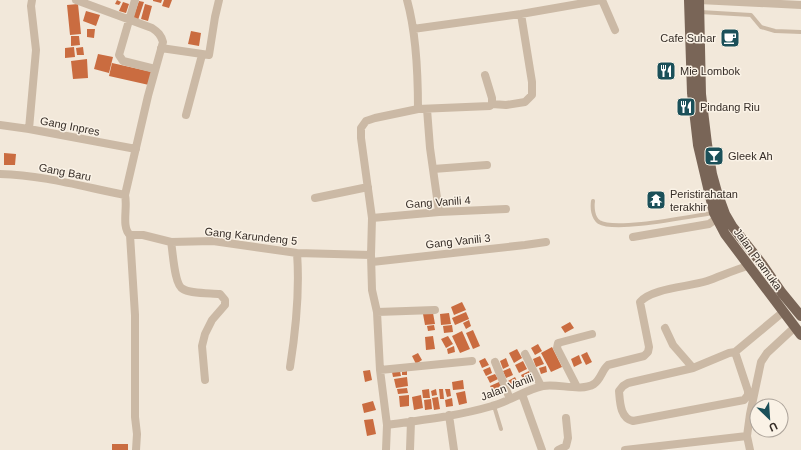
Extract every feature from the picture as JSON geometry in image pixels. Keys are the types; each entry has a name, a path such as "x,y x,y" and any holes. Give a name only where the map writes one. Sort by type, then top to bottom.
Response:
{"main road":[{"name":"Jalan Pramuka","path":"689,0 692,94 715,216 725,234 748,266 798,331"},
{"name":"Jalan Pramuka","path":"699,0 702,144 725,214 732,226 762,264 782,293 801,315"}],"street":[{"path":"29,129 36,50 31,6 32,0"},
{"path":"76,0 158,32 162,37 163,42 155,69 125,195 127,202 125,228 130,235 135,315 136,450"},
{"path":"135,0 119,52 121,60 155,69"},
{"path":"161,48 206,56 210,53 219,0"},
{"path":"407,0 413,29 418,109"},
{"path":"413,29 521,14 602,0 615,30"},
{"path":"699,0 800,3"},
{"path":"386,450 387,425 380,370 377,312 372,290 372,218 361,138 361,128 366,121 375,118 418,109 485,107 492,104 506,105 526,102 532,95 532,82 521,14"},
{"path":"186,115 202,55"},
{"path":"485,74 492,98 492,104"},
{"path":"426,109 439,212"},
{"name":"Gang Inpres","path":"0,125 136,149"},
{"path":"433,170 487,165"},
{"name":"Gang Baru","path":"0,174 15,174 51,180 125,195"},
{"path":"315,198 368,187"},
{"name":"Gang Vanili 4","path":"372,218 439,212 506,209"},
{"path":"633,237 709,224 715,216"},
{"name":"Gang Karundeng 5","path":"130,235 144,235 171,242 213,241 297,253 371,259"},
{"path":"171,242 177,280 180,287 191,292 220,294 225,300 225,305 212,320 205,334 202,346 205,380"},
{"name":"Gang Vanili 3","path":"371,259 546,242"},
{"path":"290,367 298,309 299,279 297,253"},
{"name":"Jalan Vanili","path":"387,425 494,406 541,386 578,387 594,384 598,380 604,368 608,365 647,354 649,347 640,302 644,298 707,281 732,270 748,266"},
{"path":"377,312 435,310"},
{"path":"735,352 748,390 747,398 744,400 633,421 629,420 624,415 620,405 619,391 623,386 628,383 693,368 729,353 735,352 782,312"},
{"path":"665,328 673,345 693,368"},
{"path":"750,450 747,436 761,362 767,353 798,331"},
{"path":"578,387 557,346 558,343 592,334"},
{"path":"525,354 541,386"},
{"path":"380,370 472,361"},
{"path":"495,362 510,399"},
{"path":"522,394 542,450"},
{"path":"449,415 454,450"},
{"path":"558,450 566,446 568,438 566,418"},
{"path":"410,450 411,421"},
{"path":"625,450 676,447 747,436"}],"lane":[{"path":"699,12 751,15 761,27 775,31 801,32"},
{"path":"593,201 593,211 598,221 606,224 632,225 715,216"},
{"path":"494,406 501,429"}],"building":[{"path":"117,0 121,2 119,5 115,4"},
{"path":"153,0 162,0 161,3"},
{"path":"164,0 172,0 169,8 162,6"},
{"path":"139,1 144,2 138,20 133,18"},
{"path":"123,2 129,4 126,13 119,11"},
{"path":"78,4 81,34 70,35 67,5"},
{"path":"145,4 152,6 148,21 141,19"},
{"path":"86,11 100,15 96,26 83,21"},
{"path":"87,29 95,29 94,38 87,37"},
{"path":"191,31 201,33 199,46 188,44"},
{"path":"71,36 79,36 80,45 71,46"},
{"path":"74,47 75,57 65,58 65,48"},
{"path":"83,47 84,55 77,55 76,48"},
{"path":"98,54 113,57 109,73 94,69"},
{"path":"87,59 88,78 73,79 71,61"},
{"path":"112,63 152,72 149,85 109,76"},
{"path":"4,153 16,154 15,165 4,165"},
{"path":"462,302 466,310 454,315 451,307"},
{"path":"466,312 469,319 455,325 452,318"},
{"path":"433,313 435,324 425,325 423,314"},
{"path":"449,313 451,324 441,325 440,314"},
{"path":"469,320 471,326 466,329 463,323"},
{"path":"570,322 574,328 565,333 561,327"},
{"path":"434,325 435,330 428,331 427,326"},
{"path":"452,325 453,332 444,333 443,326"},
{"path":"473,330 480,346 473,349 466,333"},
{"path":"462,331 470,349 460,353 452,336"},
{"path":"433,336 435,349 426,350 425,337"},
{"path":"448,336 453,344 446,348 441,339"},
{"path":"538,344 542,351 535,355 531,348"},
{"path":"454,346 455,352 448,354 447,349"},
{"path":"552,347 562,367 551,372 541,353"},
{"path":"517,349 522,358 514,363 509,353"},
{"path":"587,352 592,362 586,365 581,355"},
{"path":"418,353 422,360 416,364 412,356"},
{"path":"579,355 582,363 574,367 571,359"},
{"path":"540,356 544,364 536,367 533,359"},
{"path":"485,358 489,365 482,368 479,361"},
{"path":"506,358 509,366 503,369 500,361"},
{"path":"523,361 527,369 519,373 515,365"},
{"path":"546,366 547,372 541,374 539,368"},
{"path":"490,367 492,373 486,376 483,370"},
{"path":"510,368 513,375 506,378 503,371"},
{"path":"370,370 372,380 365,382 363,371"},
{"path":"400,371 401,376 393,377 392,372"},
{"path":"407,371 407,375 402,375 402,372"},
{"path":"529,371 532,378 524,381 521,375"},
{"path":"495,374 498,379 490,383 487,377"},
{"path":"407,377 408,386 396,388 394,379"},
{"path":"515,377 519,385 513,389 508,381"},
{"path":"463,380 464,389 453,390 452,382"},
{"path":"499,382 503,390 495,394 490,386"},
{"path":"407,388 408,393 398,394 397,389"},
{"path":"429,389 430,398 423,398 422,390"},
{"path":"436,389 437,395 432,396 431,391"},
{"path":"439,389 443,389 444,399 440,399"},
{"path":"445,389 450,389 451,396 447,397"},
{"path":"465,391 467,403 459,405 456,393"},
{"path":"409,395 409,406 400,407 399,396"},
{"path":"421,395 423,408 414,410 412,397"},
{"path":"438,397 440,409 434,410 432,398"},
{"path":"452,398 453,406 446,407 445,400"},
{"path":"431,399 432,409 425,410 424,400"},
{"path":"373,401 376,410 364,413 362,404"},
{"path":"373,419 376,434 367,436 364,420"},
{"path":"112,444 128,444 128,450 112,450"}],"place":[{"name":"Cafe Suhar","path":"730,38"},
{"name":"Mie Lombok","path":"666,71"},
{"name":"Pindang Riu","path":"686,107"},
{"name":"Gleek Ah","path":"714,156"},
{"name":"Peristirahatan terakhir","path":"656,200"}]}
